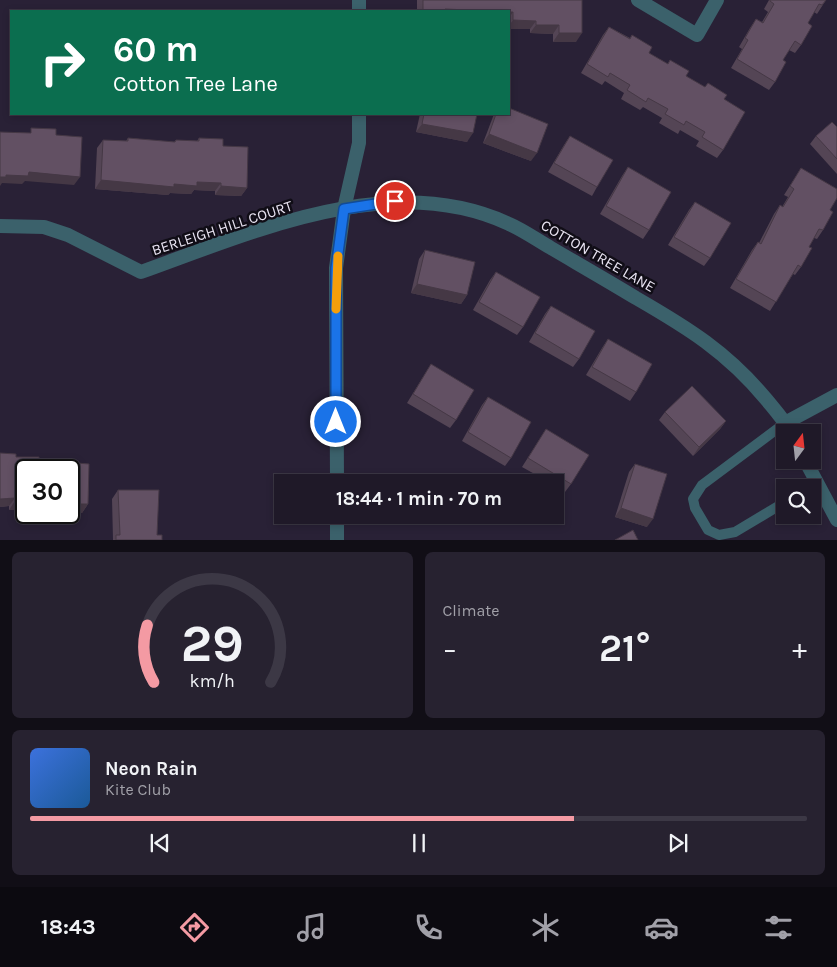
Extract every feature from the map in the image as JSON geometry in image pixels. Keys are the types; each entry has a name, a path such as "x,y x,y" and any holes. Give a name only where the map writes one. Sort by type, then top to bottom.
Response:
{"street":[{"path":"638,0 697,35 717,0"},
{"path":"336,474 336,268 344,209 359,143 359,115"},
{"name":"COTTON TREE LANE","path":"344,209 395,201 446,205 475,211 509,224 686,326 719,350 750,380 785,424"},
{"name":"BERLEIGH HILL COURT","path":"0,226 44,227 60,232 141,272 276,224 344,209"},
{"path":"794,424 837,395"},
{"path":"821,497 837,520"},
{"path":"337,524 338,540"}],"lane":[{"path":"776,436 702,486 693,499 695,508 708,530 719,535 735,532 776,507"}],"building":[{"path":"423,0 582,0 582,33 559,33 559,25 536,25 536,21 513,20 513,12 510,12 510,10 423,10"},
{"path":"770,0 826,0 822,5 819,4 808,23 812,26 801,45 795,41 783,60 786,62 775,82 737,59 748,40 745,38 756,19 763,23 774,4"},
{"path":"609,27 630,39 632,35 652,47 649,53 668,64 670,60 689,71 686,76 705,87 708,83 727,95 724,99 745,112 723,150 702,137 705,132 686,121 684,125 665,114 668,109 648,98 646,102 627,90 630,85 610,73 608,77 587,64"},
{"path":"510,108 548,124 537,153 489,134 496,115 510,115"},
{"path":"424,115 477,115 473,133 422,124"},
{"path":"832,122 837,127 837,159 816,136"},
{"path":"31,128 56,129 56,135 82,137 80,177 29,172 28,176 6,175 6,177 0,177 0,132 31,133"},
{"path":"570,136 613,160 597,187 554,163"},
{"path":"128,138 175,142 176,140 199,141 199,138 223,139 223,146 248,147 247,188 221,186 221,183 197,182 197,186 174,184 174,187 101,180 103,140 128,141"},
{"path":"628,167 671,192 649,230 606,206"},
{"path":"801,168 837,189 837,198 830,210 833,212 823,230 819,229 809,247 812,248 801,267 798,265 776,302 736,279 758,242 761,244 780,205 783,207 794,189 790,186"},
{"path":"695,202 731,223 710,258 674,237"},
{"path":"425,250 475,262 467,295 417,284"},
{"path":"496,272 540,297 523,327 479,302"},
{"path":"551,306 595,331 579,359 535,333"},
{"path":"608,339 652,364 636,392 592,367"},
{"path":"431,364 474,390 456,420 413,394"},
{"path":"692,386 726,421 699,447 665,412"},
{"path":"488,397 531,422 511,458 468,432"},
{"path":"546,429 589,455 571,484 564,480 564,474 554,474 528,458"},
{"path":"0,453 16,454 16,457 39,457 39,459 15,459 15,498 0,499"},
{"path":"80,463 89,464 88,504 80,504"},
{"path":"635,464 667,474 653,519 621,508"},
{"path":"118,490 159,490 157,535 162,535 162,540 116,540 116,535 120,535"},
{"path":"633,530 638,540 615,540"}],"slow traffic":[{"path":"336,309 336,268 338,256"}],"route":[{"path":"336,422 336,268 344,209 395,201"}]}
